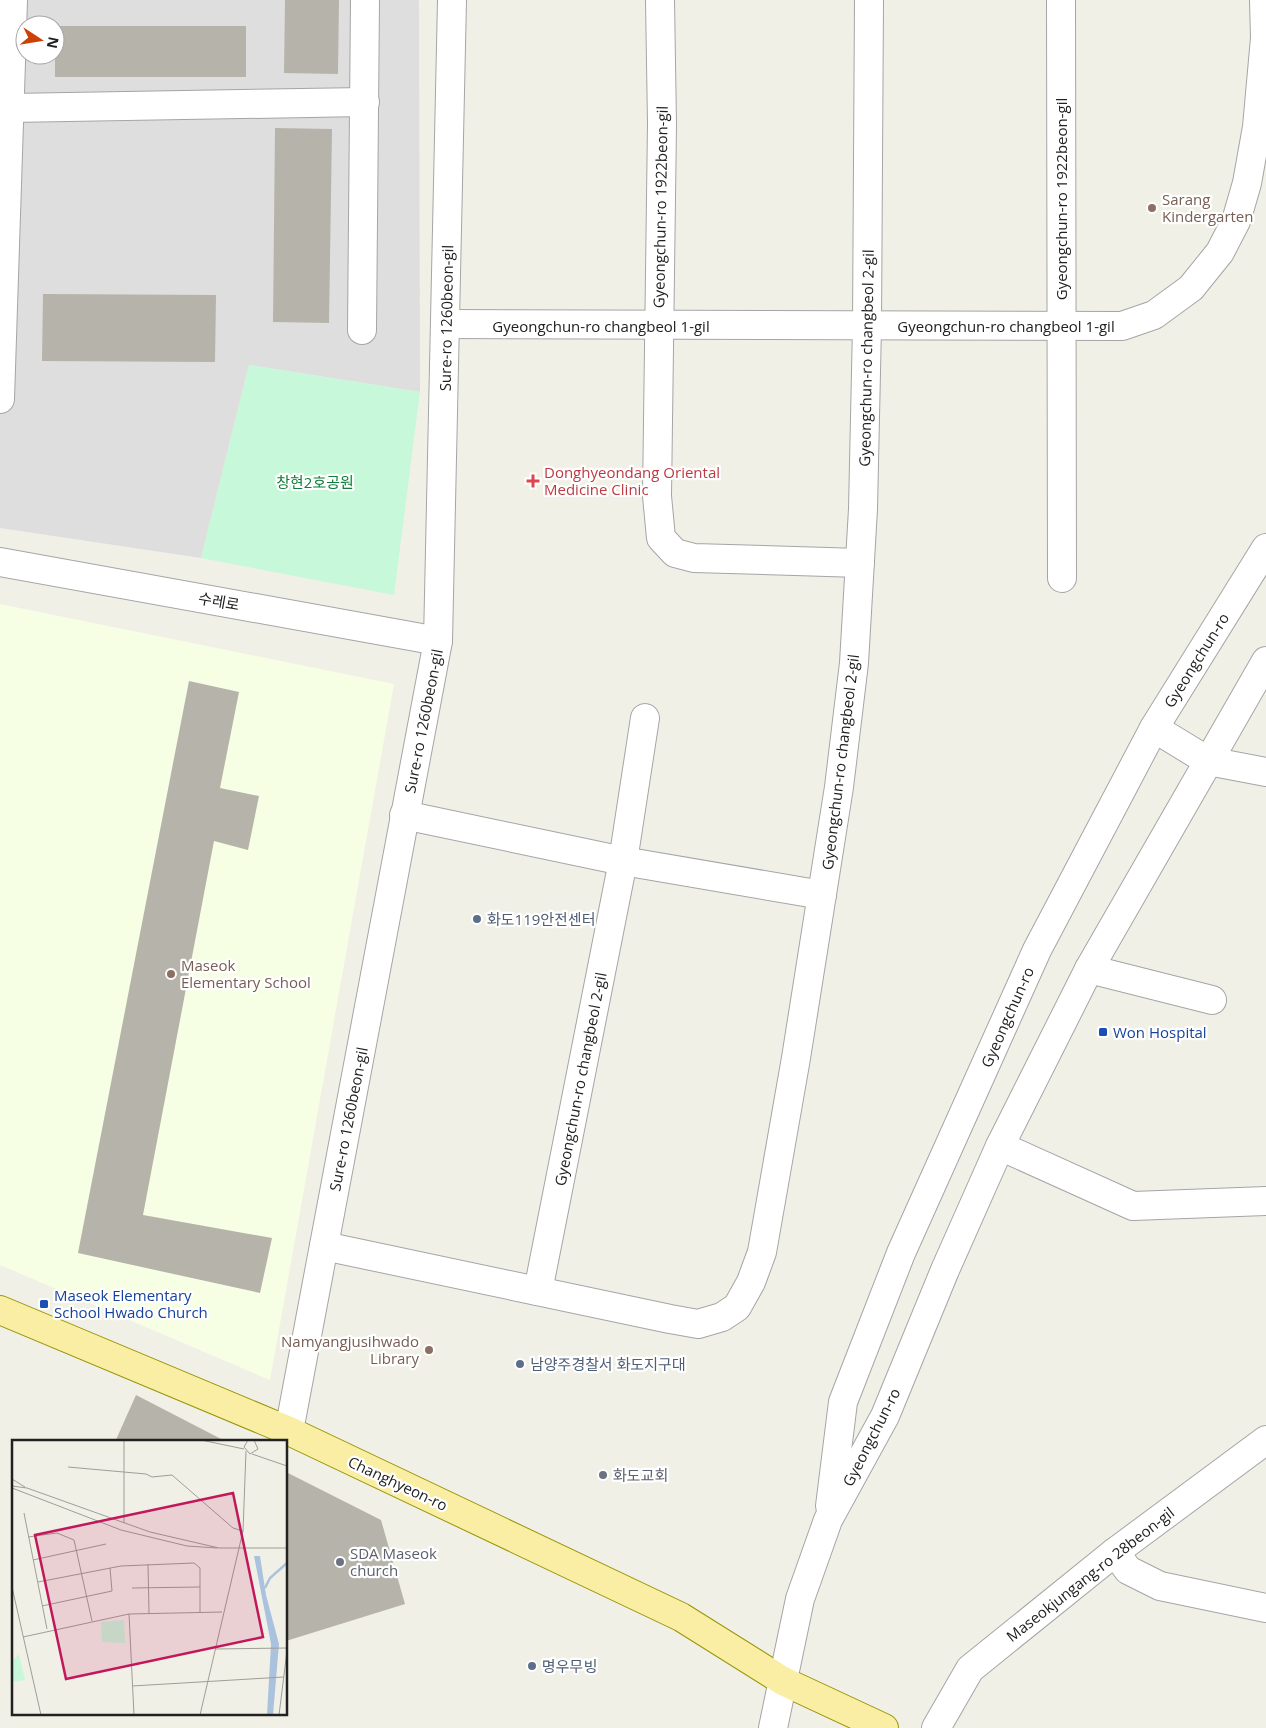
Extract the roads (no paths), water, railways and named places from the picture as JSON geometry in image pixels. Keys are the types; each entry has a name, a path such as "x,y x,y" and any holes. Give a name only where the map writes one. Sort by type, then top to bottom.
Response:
{"main road":[{"name":"Changhyeon-ro","path":"0,1310 289,1431 681,1617 783,1681 884,1728"}],"street":[{"path":"0,399 7,104 13,0"},
{"path":"362,330 365,0"},
{"name":"Sure-ro 1260beon-gil","path":"289,1431 438,641 452,0"},
{"name":"Gyeongchun-ro 1922beon-gil","path":"660,0 662,124 657,496 661,538 675,553 694,558 860,563"},
{"name":"Gyeongchun-ro changbeol 2-gil","path":"324,1246 698,1324 722,1317 736,1307 754,1275 762,1252 796,1058 839,787 854,663 863,509 867,326 869,0"},
{"name":"Gyeongchun-ro 1922beon-gil","path":"1061,0 1062,578"},
{"name":"Gyeongchun-ro changbeol 1-gil","path":"446,324 1122,326 1154,315 1191,288 1220,252 1236,221 1247,183 1256,127 1265,38 1264,0"},
{"path":"7,104 365,102"},
{"name":"Gyeongchun-ro","path":"828,1520 843,1402 901,1253 1037,950 1154,728 1266,548"},
{"name":"수레로","path":"0,562 438,641"},
{"name":"Gyeongchun-ro","path":"773,1728 800,1599 828,1520 884,1416 945,1270 1000,1146 1089,969 1266,661"},
{"name":"Gyeongchun-ro changbeol 2-gil","path":"538,1291 623,861 645,718"},
{"path":"1154,728 1208,761 1266,772"},
{"path":"404,815 623,861 822,895"},
{"path":"1089,969 1212,1000"},
{"path":"1000,1146 1133,1206 1266,1201"},
{"name":"Maseokjungang-ro 28beon-gil","path":"936,1728 970,1669 1115,1552 1266,1440"},
{"path":"1115,1552 1128,1570 1160,1586 1266,1608"}],"place":[{"name":"Sarang Kindergarten","path":"1152,208"},
{"name":"Donghyeondang Oriental Medicine Clinic","path":"533,481"},
{"name":"화도119안전센터","path":"477,919"},
{"name":"Maseok Elementary School","path":"171,974"},
{"name":"Won Hospital","path":"1103,1032"},
{"name":"Maseok Elementary School Hwado Church","path":"44,1304"},
{"name":"Namyangjusihwado Library","path":"429,1350"},
{"name":"남양주경찰서 화도지구대","path":"520,1364"},
{"name":"화도교회","path":"603,1475"},
{"name":"SDA Maseok church","path":"340,1562"},
{"name":"명우무빙","path":"532,1666"}],"park label":[{"name":"창현2호공원","path":"315,482"}]}
